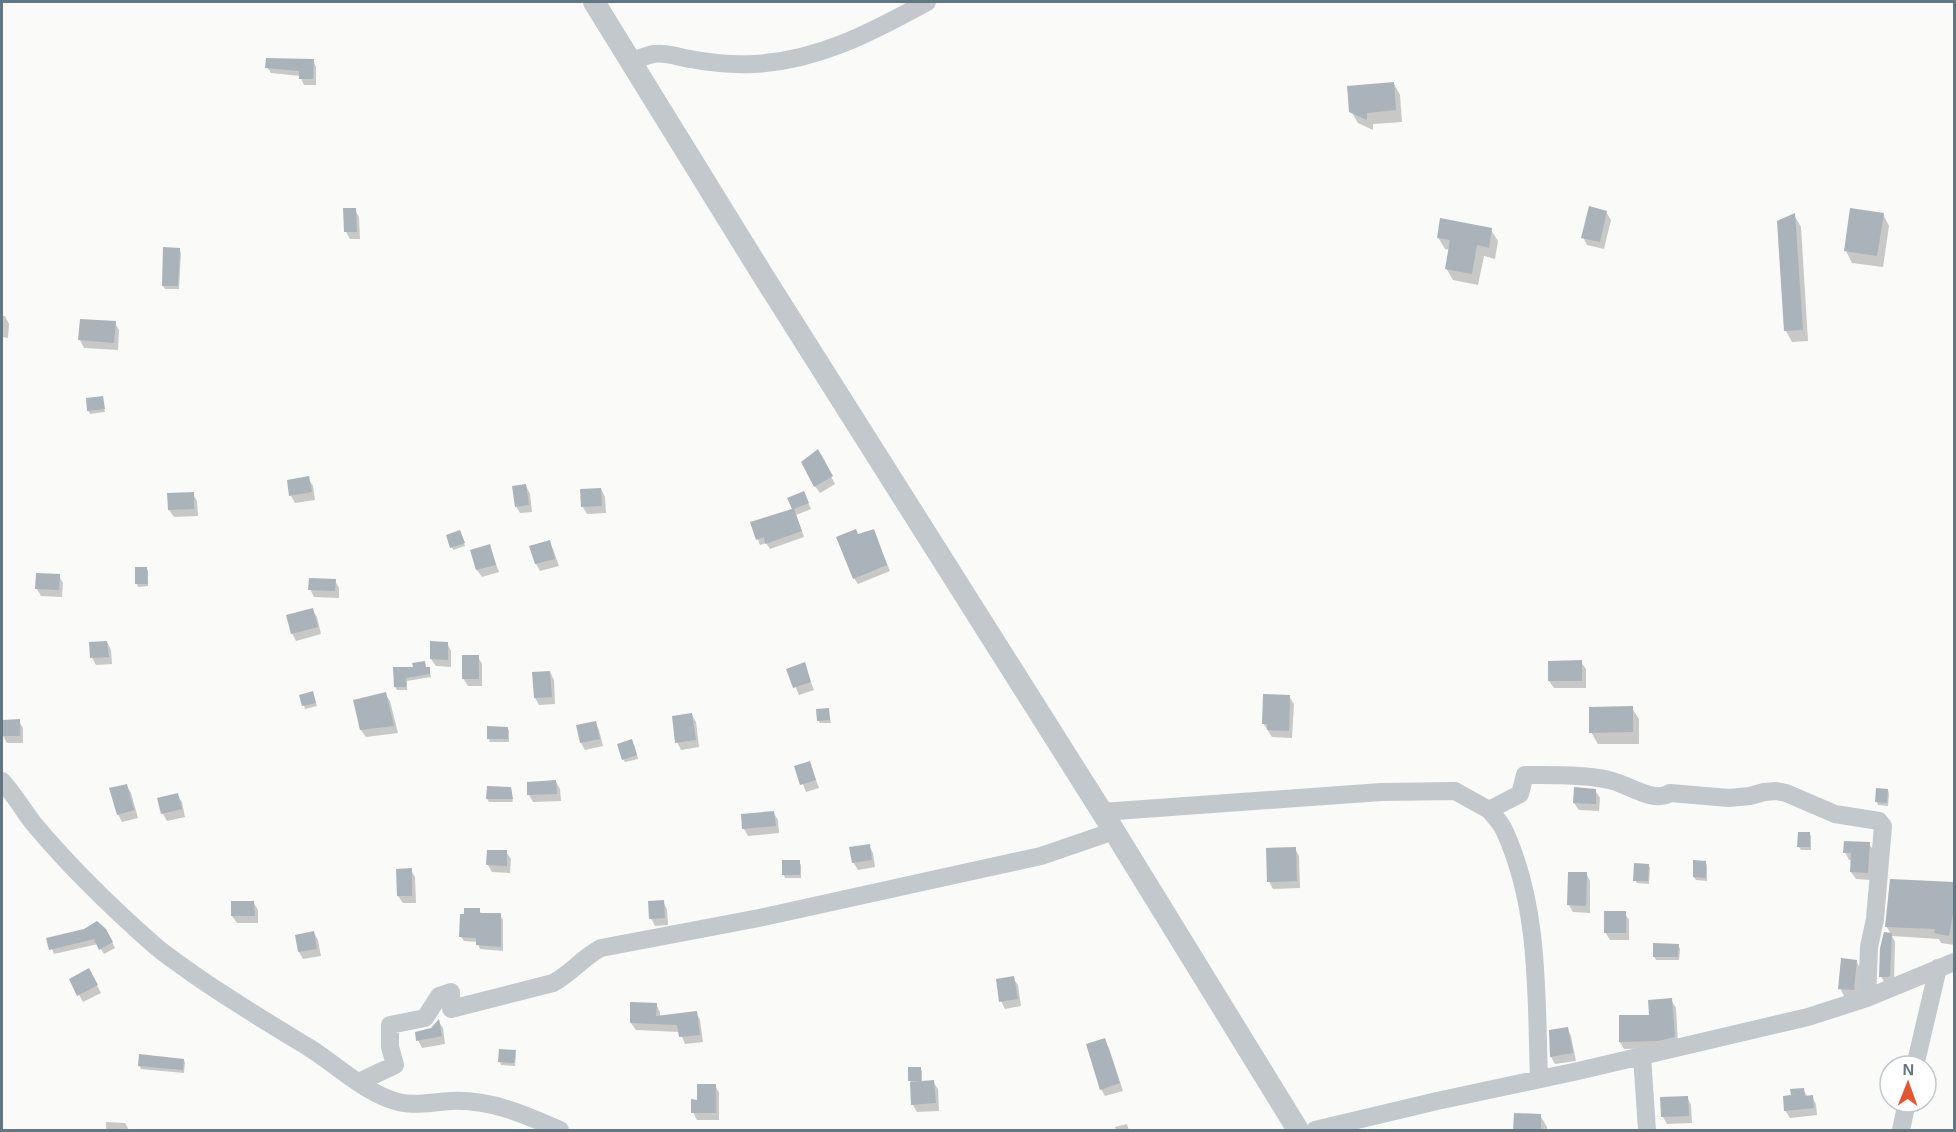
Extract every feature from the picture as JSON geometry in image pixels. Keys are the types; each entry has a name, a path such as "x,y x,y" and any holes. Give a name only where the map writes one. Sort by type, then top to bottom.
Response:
{"street":[{"path":"594,2 762,274 1108,821 1298,1131"},
{"path":"632,62 653,54 715,64 751,64 798,58 849,42 927,2"},
{"path":"1489,810 1520,794 1525,775 1550,775 1609,780 1654,796 1664,797 1670,793 1729,798 1776,791 1835,814 1879,821 1883,826 1875,919 1869,947 1867,998"},
{"path":"2,781 34,824 95,889 154,946 206,983 359,1082 385,1098 400,1104 427,1105 452,1101 495,1105 523,1113 560,1131"},
{"path":"359,1082 395,1065 390,1047 390,1025 425,1018 439,996 451,992 451,1009 553,983 567,975 590,953 601,948 759,918 1041,856 1108,821 1381,792 1455,791 1489,810 1505,830 1516,861 1528,906 1535,957 1539,1079"},
{"path":"1315,1131 1808,1017 1867,998 1946,965"},
{"path":"1919,1054 1946,965"},
{"path":"1642,1056 1647,1131"},
{"path":"1901,1131 1905,1114"}],"building":[{"path":"266,58 314,59 313,79 299,79 299,71 265,68"},
{"path":"1394,82 1396,110 1367,113 1367,120 1349,112 1347,86"},
{"path":"1589,206 1607,211 1600,242 1581,238"},
{"path":"343,208 356,208 357,232 344,232"},
{"path":"1850,208 1884,213 1877,256 1844,251"},
{"path":"1795,213 1803,330 1784,331 1777,221"},
{"path":"1440,218 1492,228 1489,248 1477,245 1472,274 1445,269 1450,240 1437,238"},
{"path":"163,247 180,248 178,286 162,286"},
{"path":"80,319 116,321 114,343 78,340"},
{"path":"103,396 105,409 87,411 86,398"},
{"path":"818,449 833,476 814,487 801,462"},
{"path":"309,476 312,492 289,496 287,480"},
{"path":"526,484 529,505 515,507 512,486"},
{"path":"601,488 602,506 581,507 580,489"},
{"path":"804,491 809,503 794,509 802,531 765,544 764,537 756,540 750,522 792,509 787,498"},
{"path":"194,492 194,509 168,510 167,493"},
{"path":"856,529 858,534 874,529 887,565 853,579 836,537"},
{"path":"460,530 465,543 450,548 446,535"},
{"path":"550,540 555,559 535,564 529,546"},
{"path":"490,544 496,565 476,570 470,550"},
{"path":"135,567 147,567 148,584 135,584"},
{"path":"36,573 60,574 59,590 35,589"},
{"path":"309,578 336,579 335,591 308,590"},
{"path":"313,608 318,627 291,634 286,615"},
{"path":"107,641 109,657 90,658 89,642"},
{"path":"430,641 448,642 448,660 430,659"},
{"path":"462,655 479,655 479,679 462,679"},
{"path":"1582,660 1582,681 1548,681 1548,661"},
{"path":"425,661 426,667 430,667 430,674 406,678 406,687 394,687 393,667 413,667 412,663"},
{"path":"805,662 811,682 793,688 786,669"},
{"path":"550,671 552,697 534,698 532,672"},
{"path":"313,691 316,703 302,706 299,695"},
{"path":"386,692 394,726 360,730 353,700"},
{"path":"1263,694 1290,695 1289,731 1267,730 1267,724 1262,724"},
{"path":"1633,706 1633,732 1589,733 1589,707"},
{"path":"829,708 830,720 817,721 816,709"},
{"path":"692,713 696,740 675,743 672,716"},
{"path":"20,719 20,736 2,736 2,720"},
{"path":"596,721 600,739 580,743 576,725"},
{"path":"487,726 508,727 508,739 487,739"},
{"path":"632,739 637,755 622,760 617,744"},
{"path":"810,761 816,780 800,785 794,766"},
{"path":"556,780 557,794 527,795 527,782"},
{"path":"127,784 134,810 117,815 109,788"},
{"path":"487,786 511,787 513,799 486,799"},
{"path":"1574,787 1596,789 1596,804 1573,803"},
{"path":"1876,788 1888,789 1887,803 1875,802"},
{"path":"178,793 182,809 161,814 157,798"},
{"path":"774,811 776,826 742,829 741,814"},
{"path":"1798,832 1810,832 1810,847 1797,847"},
{"path":"1844,841 1870,842 1868,873 1850,872 1851,853 1843,853"},
{"path":"870,844 872,860 852,863 849,847"},
{"path":"1296,847 1297,881 1267,882 1266,848"},
{"path":"487,850 507,850 507,866 486,865"},
{"path":"782,860 800,860 800,875 782,875"},
{"path":"1693,860 1706,861 1706,878 1693,877"},
{"path":"1634,863 1649,864 1648,881 1633,881"},
{"path":"412,868 412,896 397,896 396,869"},
{"path":"1568,872 1587,872 1586,906 1567,905"},
{"path":"1890,879 1954,882 1954,908 1949,936 1934,933 1935,929 1885,927"},
{"path":"664,900 665,918 649,919 648,901"},
{"path":"231,901 254,901 255,916 231,916"},
{"path":"464,908 480,908 480,913 501,913 501,947 476,945 476,938 459,937 460,914 464,914"},
{"path":"1604,911 1626,911 1626,933 1604,933"},
{"path":"97,921 106,929 113,942 99,950 94,939 49,950 46,938 84,929"},
{"path":"314,931 317,949 298,952 295,935"},
{"path":"1884,932 1892,933 1890,976 1879,977 1880,948"},
{"path":"1653,943 1679,944 1678,957 1653,957"},
{"path":"1841,958 1857,960 1854,990 1838,989"},
{"path":"89,968 98,985 77,996 69,979"},
{"path":"1014,976 1018,999 999,1002 996,979"},
{"path":"1672,998 1675,1037 1658,1041 1619,1042 1619,1015 1649,1015 1648,1000"},
{"path":"630,1002 657,1003 656,1016 697,1011 700,1035 679,1037 677,1025 630,1023"},
{"path":"439,1019 442,1036 416,1041 415,1032 431,1028"},
{"path":"1568,1027 1573,1053 1550,1057 1549,1030"},
{"path":"1105,1038 1120,1083 1100,1090 1086,1044"},
{"path":"499,1049 516,1050 514,1063 498,1062"},
{"path":"139,1054 184,1059 183,1070 138,1066"},
{"path":"908,1067 921,1067 921,1081 908,1081"},
{"path":"934,1080 936,1103 911,1105 910,1082"},
{"path":"697,1084 716,1084 716,1113 691,1113 691,1099 697,1100"},
{"path":"1804,1088 1805,1096 1813,1095 1814,1108 1784,1111 1783,1096 1791,1095 1790,1089"},
{"path":"1688,1096 1689,1116 1661,1117 1660,1097"},
{"path":"1514,1113 1541,1114 1541,1131 1513,1131"}]}
